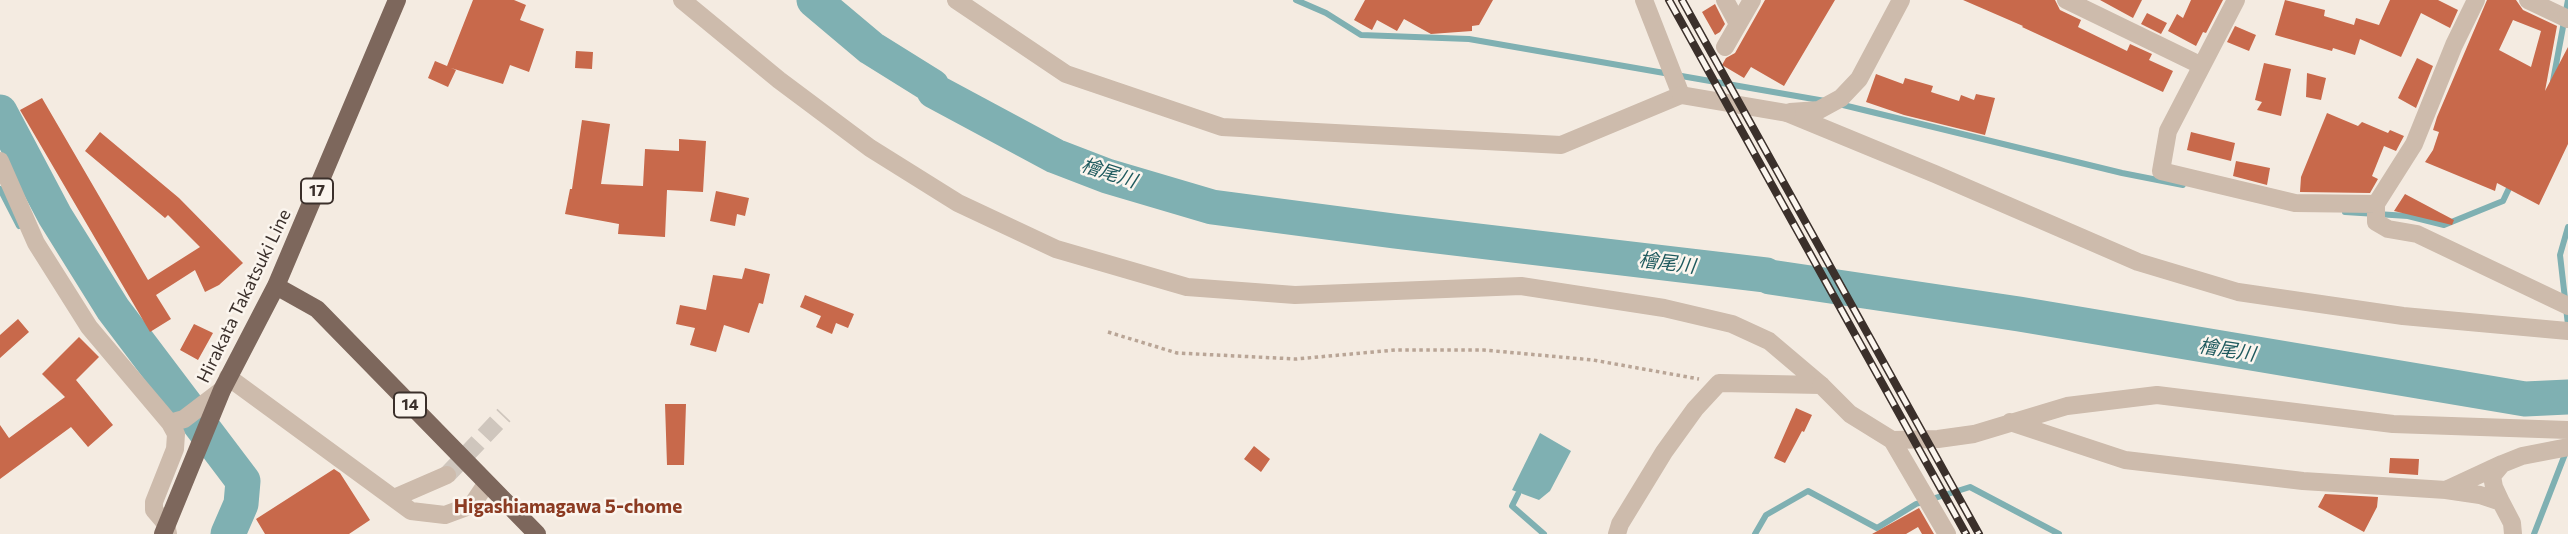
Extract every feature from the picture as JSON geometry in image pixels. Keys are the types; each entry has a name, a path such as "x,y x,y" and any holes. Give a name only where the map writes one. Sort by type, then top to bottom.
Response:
{"main road":[{"name":"Hirakata Takatsuki Line","path":"166,531 225,384 276,286 397,0"},
{"name":"14","path":"276,286 317,309 537,534"}],"street":[{"path":"682,0 779,80 870,148 958,203 1056,249 1187,287 1295,295 1521,286 1664,308 1732,324 1769,341 1821,385 1850,414 1892,440 1947,534"},
{"path":"956,0 1066,74 1222,127 1560,145 1681,95 1787,113 2138,262 2238,292 2403,316 2568,331"},
{"path":"1644,0 1681,95"},
{"path":"1726,0 1738,24"},
{"path":"1725,47 1752,0"},
{"path":"1787,113 1819,110 1841,98 1859,79 1901,0"},
{"path":"2066,0 2200,65"},
{"path":"2235,0 2168,131 2161,171 2295,203 2376,204"},
{"path":"2476,0 2454,45 2414,144 2376,204 2376,222 2388,229 2417,234 2568,306"},
{"path":"2528,0 2568,19"},
{"path":"0,161 36,243 89,327 170,423 176,434 174,449 154,502 154,510 166,531"},
{"path":"1617,534 1620,524 1664,452 1695,409 1719,383 1821,385"},
{"path":"170,423 184,419 225,384 411,511 445,515 472,505 486,484"},
{"path":"1892,440 1938,439 1973,434 2067,406 2157,395 2393,424 2568,430"},
{"path":"2010,422 2124,460 2303,481 2446,490 2480,495 2501,502"},
{"path":"2446,490 2522,456 2568,447"},
{"path":"2502,464 2492,476 2494,488 2512,523 2513,534"},
{"path":"394,498 447,475"}],"path":[{"path":"1108,332 1177,353 1296,359 1395,350 1483,350 1593,360 1719,383"}],"water":[{"path":"1540,433 1571,451 1550,491 1539,500 1512,490"}],"building":[{"path":"473,0 514,0 526,5 520,20 544,29 529,72 510,65 503,84 451,68 456,70 448,87 428,78 435,61 447,66"},
{"path":"1365,0 1493,0 1479,25 1472,26 1472,31 1431,34 1404,19 1397,31 1377,20 1372,30 1354,20"},
{"path":"1765,0 1835,0 1784,86 1751,67 1744,78 1722,65 1726,58 1735,53"},
{"path":"1963,0 2055,0 2060,10 2081,20 2078,27 2127,51 2130,44 2152,54 2149,60 2173,71 2163,92"},
{"path":"2100,0 2142,0 2133,18"},
{"path":"2191,0 2223,0 2196,46 2168,31 2177,14 2183,18"},
{"path":"2285,0 2325,10 2324,16 2354,25 2356,18 2379,25 2390,0 2438,0 2458,10 2450,28 2421,13 2401,57 2360,39 2355,55 2275,35"},
{"path":"2487,0 2516,0 2523,10 2557,26 2545,91 2568,47 2568,144 2539,205 2497,183 2495,191 2425,162 2433,150 2439,132 2433,130","holes":["2513,20 2541,31 2531,67 2499,50"]},
{"path":"1715,4 1725,24 1715,35 1702,12"},
{"path":"2147,13 2167,23 2161,34 2141,24"},
{"path":"2235,26 2256,35 2249,51 2227,42"},
{"path":"576,51 593,52 592,69 575,68"},
{"path":"2417,58 2433,66 2416,108 2398,98"},
{"path":"2264,63 2291,69 2281,116 2257,110 2262,102 2255,100"},
{"path":"2307,73 2326,78 2321,100 2306,97"},
{"path":"1876,74 1903,84 1905,78 1933,86 1931,92 1959,101 1961,95 1974,100 1976,94 1995,98 1985,135 1904,115 1866,102"},
{"path":"42,98 148,280 200,247 168,215 165,218 85,151 100,132 179,198 243,263 219,285 205,292 195,270 156,295 171,319 150,332 20,110"},
{"path":"2327,113 2358,126 2362,122 2388,133 2390,130 2404,136 2396,151 2384,146 2372,176 2378,179 2370,193 2300,192 2301,177"},
{"path":"582,120 610,124 601,184 643,186 645,149 679,151 679,139 706,141 703,192 667,190 665,237 618,234 619,224 565,214 572,189"},
{"path":"2191,132 2235,143 2231,161 2187,150"},
{"path":"2236,161 2270,168 2267,185 2233,176"},
{"path":"716,191 749,198 745,216 737,214 735,226 710,221"},
{"path":"2405,194 2454,220 2452,225 2394,211"},
{"path":"745,268 770,274 763,304 759,303 749,333 724,325 716,352 690,345 695,328 676,324 680,305 706,310 713,275 742,279"},
{"path":"805,295 854,314 848,328 836,323 832,334 816,327 821,316 800,307"},
{"path":"18,319 29,332 0,358 0,335"},
{"path":"194,324 213,333 198,360 180,350"},
{"path":"79,337 99,357 76,380 113,425 88,447 71,427 0,479 0,425 9,438 65,397 42,374"},
{"path":"665,404 686,404 684,465 667,465"},
{"path":"1796,408 1812,415 1785,463 1774,458"},
{"path":"1254,446 1270,459 1261,472 1244,459"},
{"path":"2390,458 2419,459 2418,475 2389,473"},
{"path":"334,469 340,473 370,520 349,534 265,534 256,519"},
{"path":"2325,494 2378,497 2377,507 2364,532 2318,507"},
{"path":"1919,508 1934,534 1922,534 1918,527 1906,534 1872,534"}],"waterway":[{"name":"檜尾川","path":"814,0 871,48 932,86 934,91 1055,156 1107,176 1212,207 1766,275 2019,314 2525,399 2568,397"},
{"path":"1296,0 1326,13 1361,35 1469,39 1825,101"},
{"path":"2553,81 2568,0"},
{"path":"1839,104 2122,173 2183,185"},
{"path":"0,112 55,216 113,309 243,481 241,504 228,534"},
{"path":"2345,212 2408,216 2444,225 2503,201 2511,184"},
{"path":"0,189 19,226"},
{"path":"2568,227 2560,255 2568,325"},
{"path":"2534,534 2567,449"},
{"path":"1755,534 1766,515 1808,491 1877,528 1916,504 1970,487 2059,534"},
{"path":"1518,494 1512,506 1544,534"}],"tunnel":[{"path":"447,475 504,415"}],"railway":[{"path":"1669,0 1966,534"},
{"path":"1682,0 1979,534"}],"district":[{"name":"Higashiamagawa 5-chome","path":"568,507"}]}
